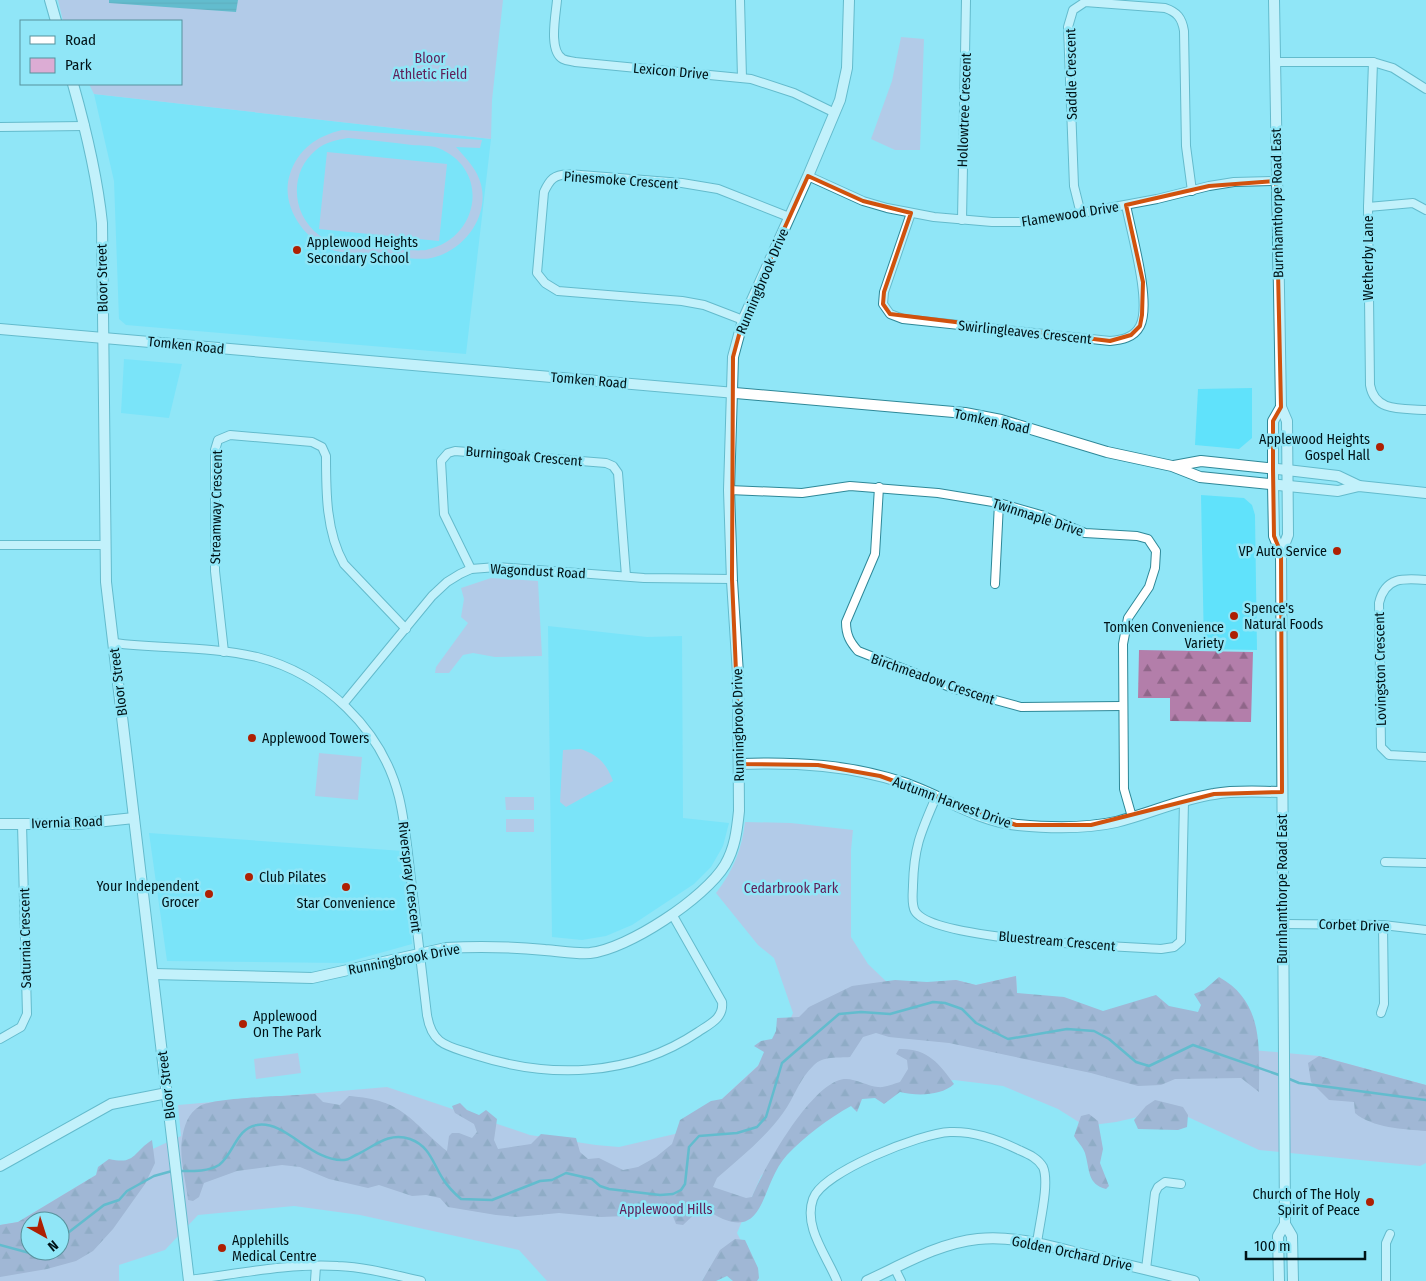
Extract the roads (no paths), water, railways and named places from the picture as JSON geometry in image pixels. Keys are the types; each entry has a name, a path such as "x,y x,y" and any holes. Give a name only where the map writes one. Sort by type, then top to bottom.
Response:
{"street":[{"path":"50,0 56,20"},
{"name":"Lexicon Drive","path":"557,0 554,41 556,51 562,58 575,62 742,78 778,87 835,113"},
{"path":"740,0 742,78"},
{"name":"Runningbrook Drive","path":"153,974 312,978 420,954 462,947 544,950 578,954 593,953 625,942 672,914 714,881 733,848 737,832 740,764 738,674 729,490 733,357 743,320 835,113 848,68 849,0"},
{"name":"Hollowtree Crescent","path":"962,220 966,0"},
{"name":"Burnhamthorpe Road East","path":"1274,0 1281,407 1287,421 1288,536 1281,553"},
{"name":"Saddle Crescent","path":"1081,214 1074,186 1068,27 1074,10 1085,2 1164,8 1175,12 1182,20 1184,31 1186,146 1192,191"},
{"path":"1275,62 1374,62 1393,68 1426,89"},
{"name":"Wetherby Lane","path":"1374,62 1368,207 1369,367 1372,395 1377,402 1389,407 1426,410"},
{"name":"Bloor Street","path":"73,85 93,159 102,223 106,582 189,1280"},
{"path":"0,127 85,126"},
{"name":"Pinesmoke Crescent","path":"743,320 697,304 558,291 544,284 537,273 544,192 550,180 558,174 682,183 718,189 789,217"},
{"name":"Flamewood Drive","path":"808,176 863,201 911,213 962,220 1033,222 1081,214 1234,182 1276,181"},
{"path":"1368,207 1413,203 1426,210"},
{"name":"Swirlingleaves Crescent","path":"911,213 884,292 883,304 890,314 903,319 1110,341 1122,340 1131,335 1140,326 1142,315 1143,282 1126,205"},
{"name":"Tomken Road","path":"0,329 965,413 1001,420 1107,452 1172,466 1200,477 1338,491 1359,486 1426,493"},
{"name":"Burnhamthorpe Road East","path":"1281,407 1274,421 1273,485 1274,536 1281,553 1282,924 1286,1224 1292,1236 1293,1281"},
{"name":"Streamway Crescent","path":"224,652 215,571 215,450 218,440 223,436 230,435 312,442 322,447 326,456 331,529 336,551 344,564 406,629"},
{"name":"Burningoak Crescent","path":"472,570 453,535 443,504 441,461 448,453 455,451 606,463 613,466 618,473 626,576"},
{"name":"Tomken Road","path":"1172,466 1201,461 1287,470 1338,476 1359,486"},
{"name":"Twinmaple Drive","path":"729,490 802,493 830,487 879,487 972,497 999,502 1041,515 1085,533 1144,537 1155,546 1155,568 1152,578 1124,628 1122,706 1124,789 1132,817"},
{"name":"Birchmeadow Crescent","path":"879,487 875,554 846,622 846,631 850,642 858,651 955,689 1021,707 1122,706"},
{"path":"995,584 999,502"},
{"path":"0,545 105,545"},
{"name":"Wagondust Road","path":"344,704 441,588 472,570 497,567 644,578 732,579"},
{"name":"Lovingston Crescent","path":"1426,580 1396,580 1385,588 1379,603 1381,747 1389,755 1426,757"},
{"name":"Riverspray Crescent","path":"114,643 224,652 258,658 287,668 317,682 344,704 379,752 399,796 429,1028 441,1043 486,1058 526,1068 554,1071 593,1070 644,1059 691,1037 721,1014 723,1007 720,997 672,914"},
{"name":"Autumn Harvest Drive","path":"740,764 793,763 846,769 906,784 987,817 1016,825 1057,827 1092,825 1132,817 1184,801 1231,792 1282,792"},
{"name":"Bluestream Crescent","path":"936,797 917,841 913,864 912,903 915,912 923,919 968,932 1022,940 1161,949 1174,947 1181,941 1183,927 1184,801"},
{"name":"Ivernia Road","path":"0,824 77,824 134,818"},
{"name":"Saturnia Crescent","path":"0,1039 21,1027 27,1014 22,824"},
{"path":"1385,862 1426,863"},
{"name":"Corbet Drive","path":"1282,924 1384,925 1426,930"},
{"path":"1381,1013 1384,1004 1384,925"},
{"path":"0,1166 111,1104 167,1093"},
{"path":"837,1281 812,1224 811,1209 817,1190 827,1181 897,1146 949,1132 995,1138 1040,1162 1044,1169 1045,1185 1037,1243"},
{"path":"1146,1269 1155,1193 1158,1187 1166,1182 1181,1184"},
{"name":"Burnhamthorpe Road East","path":"1279,1281 1278,1236 1286,1224"},
{"path":"1386,1281 1386,1244 1390,1234"},
{"name":"Golden Orchard Drive","path":"867,1281 930,1252 976,1240 1013,1239 1037,1243 1194,1281"},
{"path":"316,1266 316,1281"},
{"path":"189,1280 316,1266 338,1266 367,1269 422,1281"},
{"path":"895,1268 901,1281"}],"waterway":[{"path":"178,1171 199,1171 219,1165 244,1131 257,1125 268,1125 289,1134 321,1155 332,1159 348,1159 389,1138 402,1137 410,1139 417,1142 427,1151 445,1182 461,1199 492,1200 540,1181 552,1180 566,1173 592,1179 600,1186 609,1189 660,1195 673,1194 681,1190 685,1184 689,1147 699,1136 737,1133 757,1127 766,1117 782,1063 839,1014 861,1012 890,1014 933,1002 945,1003 962,1009 976,1023 1008,1039 1067,1029 1094,1031 1109,1039 1136,1062 1149,1066 1193,1045 1282,1076"},
{"path":"1287,1078 1299,1083 1426,1100"},
{"path":"70,1231 104,1205 119,1200 127,1191 154,1176 172,1171"},
{"path":"0,1245 20,1250"}],"place":[{"name":"Applewood Heights Secondary School","path":"297,250"},
{"name":"Applewood Heights Gospel Hall","path":"1380,447"},
{"name":"VP Auto Service","path":"1337,551"},
{"name":"Spence's Natural Foods","path":"1234,616"},
{"name":"Tomken Convenience Variety","path":"1234,635"},
{"name":"Applewood Towers","path":"252,738"},
{"name":"Club Pilates","path":"249,877"},
{"name":"Star Convenience","path":"346,887"},
{"name":"Your Independent Grocer","path":"209,894"},
{"name":"Applewood On The Park","path":"243,1024"},
{"name":"Church of The Holy Spirit of Peace","path":"1370,1202"},
{"name":"Applehills Medical Centre","path":"222,1248"}],"park label":[{"name":"Bloor Athletic Field","path":"430,66"},
{"name":"Cedarbrook Park","path":"791,888"},
{"name":"Applewood Hills","path":"666,1209"}]}
